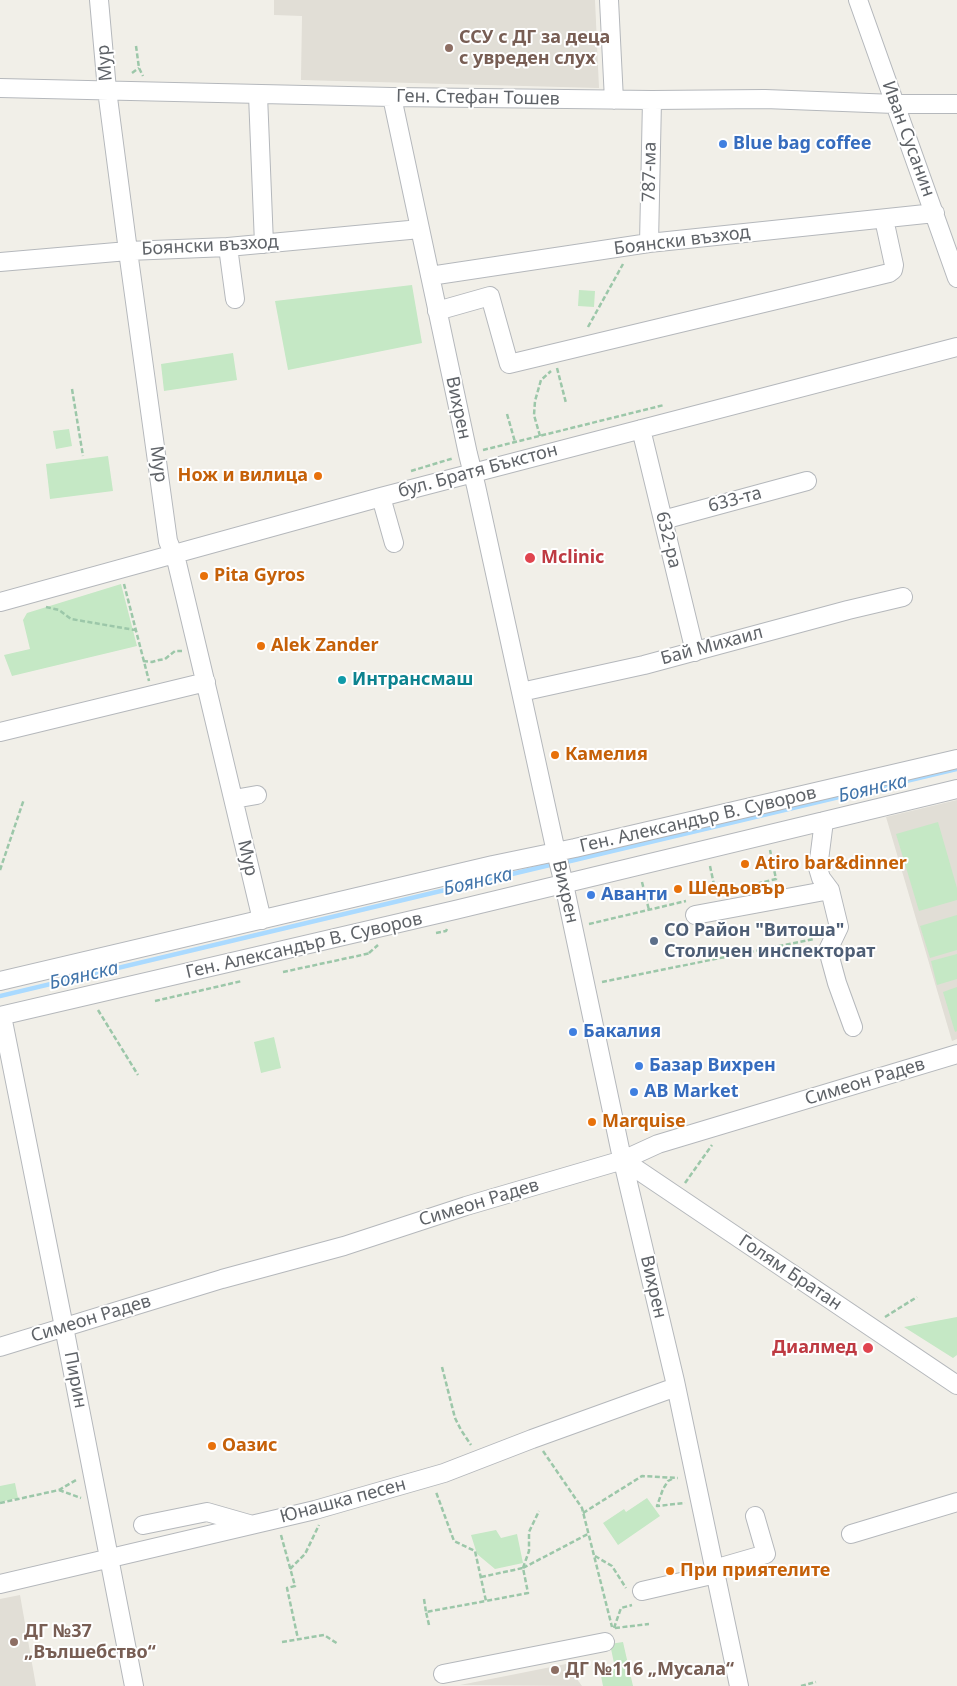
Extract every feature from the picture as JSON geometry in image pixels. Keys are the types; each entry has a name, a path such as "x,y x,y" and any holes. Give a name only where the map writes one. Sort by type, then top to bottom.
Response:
{"street":[{"name":"Мур","path":"99,0 107,90 168,541 178,563 262,920"},
{"path":"609,0 614,100"},
{"name":"Иван Сусанин","path":"858,0 957,278"},
{"name":"Ген. Стефан Тошев","path":"0,88 246,93 258,95 614,100 765,99 896,104 957,104"},
{"path":"258,95 264,244"},
{"name":"Вихрен","path":"392,97 623,1160 676,1387 739,1686"},
{"name":"787-ма","path":"641,244 652,100"},
{"name":"Боянски възход","path":"430,276 641,244 935,213"},
{"path":"438,311 490,296 509,364 889,273 893,270 894,264 884,219"},
{"name":"Боянски възход","path":"0,262 128,251 228,247 420,229"},
{"path":"228,247 236,299"},
{"name":"бул. Братя Бъкстон","path":"0,602 472,472 957,347"},
{"name":"632-ра","path":"641,429 695,652"},
{"name":"633-та","path":"663,520 807,481"},
{"path":"382,497 394,543"},
{"name":"Бай Михаил","path":"521,692 644,665 903,597"},
{"path":"0,732 206,682"},
{"name":"Ген. Александър В. Суворов","path":"0,981 493,864 556,852 957,759"},
{"name":"Ген. Александър В. Суворов","path":"1,1016 564,884 957,789"},
{"path":"234,800 257,794"},
{"path":"824,821 818,868 821,878 830,890 839,927 828,950 837,983 853,1027"},
{"path":"691,908 830,890"},
{"name":"Пирин","path":"1,1016 134,1686"},
{"name":"Симеон Радев","path":"0,1347 222,1279 344,1246 466,1206 623,1160 658,1144 957,1054"},
{"name":"Голям Братан","path":"623,1160 957,1385"},
{"name":"Юнашка песен","path":"0,1584 315,1510 431,1477 676,1387"},
{"path":"851,1534 957,1502"},
{"path":"143,1526 207,1512 252,1525"},
{"path":"639,1597 766,1554 755,1516"},
{"path":"443,1674 610,1633"}],"path":[{"path":"132,73 139,68 136,46"},
{"path":"578,346 641,244"},
{"path":"540,436 534,415 535,402 541,380 557,367 566,402"},
{"path":"72,389 83,456"},
{"path":"507,414 515,442"},
{"path":"122,578 151,691 148,696"},
{"path":"41,605 59,610 71,619 136,630"},
{"path":"143,660 152,662 165,659 175,651 198,649"},
{"path":"0,870 24,799"},
{"path":"725,892 776,879 767,835"},
{"path":"706,850 716,894"},
{"path":"638,866 649,910"},
{"path":"573,928 649,910 691,908"},
{"path":"585,986 820,938"},
{"path":"284,972 371,953"},
{"path":"155,1002 242,981"},
{"path":"94,995 97,1009 138,1075"},
{"path":"687,1181 714,1143"},
{"path":"887,1316 917,1297"},
{"path":"442,1367 455,1418 479,1460"},
{"path":"535,1438 582,1508 595,1556 610,1633"},
{"path":"0,1503 59,1490 92,1470"},
{"path":"583,1514 642,1476 673,1478 668,1481 663,1489 657,1506 700,1500"},
{"path":"431,1477 454,1541 475,1551 486,1601"},
{"path":"426,1612 528,1593 523,1568 529,1551 529,1532 539,1511"},
{"path":"290,1569 305,1554 318,1527"},
{"path":"481,1577 523,1568 589,1533"},
{"path":"281,1534 295,1586 287,1588 298,1639"},
{"path":"595,1556 612,1566 622,1582"},
{"path":"610,1633 621,1608 639,1597"},
{"path":"424,1599 429,1626"},
{"path":"624,1627 649,1624"},
{"path":"282,1642 324,1634 338,1644"},
{"path":"801,1686 816,1682"}],"shaded area":[{"name":"ССУ с ДГ за деца с увреден слух","path":"274,0 595,0 599,88 301,80 302,16 274,15"},
{"path":"957,800 957,1039 952,1041 886,817"},
{"name":"ДГ №37 „Вълшебство“","path":"20,1595 36,1686 0,1686 0,1599"},
{"name":"ДГ №116 „Мусала“","path":"566,1664 582,1686 460,1685 511,1675"}],"green space":[{"path":"412,285 422,343 288,370 275,301"},
{"path":"579,290 595,291 594,307 578,306"},
{"path":"233,353 237,380 164,391 161,364"},
{"path":"69,429 72,446 56,449 53,431"},
{"path":"108,456 113,491 50,499 46,464"},
{"path":"121,584 137,646 12,676 4,655 30,649 23,620 27,613"},
{"path":"938,822 957,888 957,900 919,911 896,834"},
{"path":"957,915 957,950 930,958 920,926"},
{"path":"957,954 957,979 937,985 931,961"},
{"path":"957,987 957,1031 955,1032 943,992"},
{"path":"274,1037 281,1068 261,1073 254,1042"},
{"path":"957,1317 957,1355 953,1358 904,1327"},
{"path":"15,1483 18,1498 0,1502 0,1486"},
{"path":"647,1498 660,1516 618,1545 603,1523 624,1509 626,1512"},
{"path":"496,1530 501,1538 517,1534 523,1563 495,1569 477,1554 471,1535"},
{"path":"623,1642 633,1686 603,1686 600,1671 615,1668 610,1644"}],"waterway":[{"name":"Боянска","path":"562,863 957,769"},
{"name":"Боянска","path":"0,996 554,864"}],"place":[{"name":"ССУ с ДГ за деца с увреден слух","path":"449,48"},
{"name":"Blue bag coffee","path":"723,144"},
{"name":"Нож и вилица","path":"318,476"},
{"name":"Mclinic","path":"530,558"},
{"name":"Pita Gyros","path":"204,576"},
{"name":"Alek Zander","path":"261,646"},
{"name":"Интрансмаш","path":"342,680"},
{"name":"Камелия","path":"555,755"},
{"name":"Atiro bar&dinner","path":"745,864"},
{"name":"Шедьовър","path":"678,889"},
{"name":"Аванти","path":"591,895"},
{"name":"СО Район \"Витоша\" Столичен инспекторат","path":"654,941"},
{"name":"Бакалия","path":"573,1032"},
{"name":"Базар Вихрен","path":"639,1066"},
{"name":"AB Market","path":"634,1092"},
{"name":"Marquise","path":"592,1122"},
{"name":"Диалмед","path":"868,1348"},
{"name":"Оазис","path":"212,1446"},
{"name":"При приятелите","path":"670,1571"},
{"name":"ДГ №37 „Вълшебство“","path":"14,1642"},
{"name":"ДГ №116 „Мусала“","path":"555,1670"}]}
